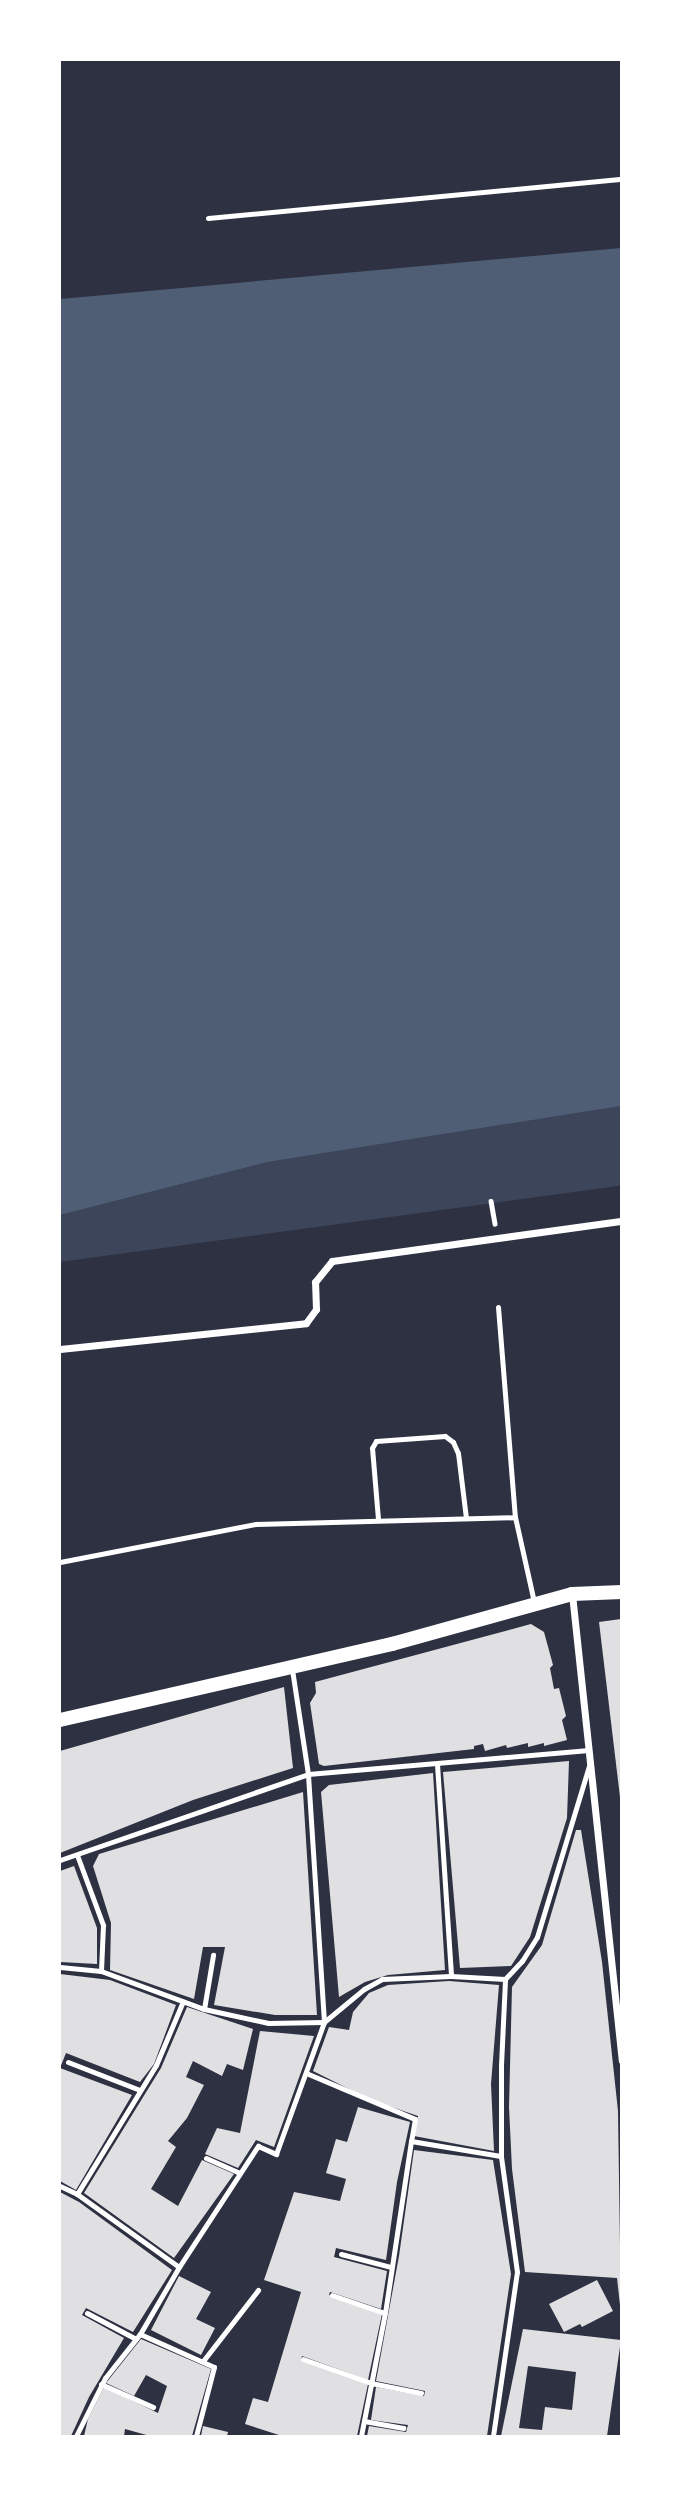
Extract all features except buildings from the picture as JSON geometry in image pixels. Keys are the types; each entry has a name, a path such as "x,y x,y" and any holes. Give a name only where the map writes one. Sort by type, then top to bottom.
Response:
{"main road":[{"path":"60,1720 392,1644 572,1594 621,1592"}],"street":[{"path":"60,1349 306,1323 316,1309 315,1282 332,1261 621,1221"},
{"path":"572,1594 621,2060"}],"lane":[{"path":"208,218 621,179"},
{"path":"498,1307 515,1517 534,1605"},
{"path":"378,1519 372,1448 376,1441 445,1436 453,1442 458,1453 466,1518"},
{"path":"60,1562 256,1524 515,1517"},
{"path":"76,2437 101,2384 138,2336 179,2267 258,2146 276,2154 324,2022 308,1774 291,1667"},
{"path":"60,1860 308,1774 589,1750"},
{"path":"493,2437 517,2272 501,2156 505,1979 522,1961 537,1937 590,1763"},
{"path":"437,1764 451,1976"},
{"path":"77,1855 103,1925 101,1971"},
{"path":"204,2008 214,1955"},
{"path":"60,1967 101,1971 204,2008 268,2023 324,2022 364,1989 382,1979 451,1976 505,1979"},
{"path":"77,2194 156,2065 183,2001"},
{"path":"68,2062 140,2090"},
{"path":"306,2073 415,2119 385,2313 361,2437"},
{"path":"411,2141 501,2156"},
{"path":"206,2158 240,2173"},
{"path":"60,2186 77,2194 179,2267"},
{"path":"341,2254 391,2267"},
{"path":"203,2361 258,2290"},
{"path":"332,2295 385,2313"},
{"path":"87,2313 214,2367 196,2437"},
{"path":"303,2359 371,2383 421,2393"},
{"path":"101,2384 153,2407"},
{"path":"364,2421 404,2428"}],"path":[{"path":"491,1201 497,1237"}],"shaded area":[{"path":"621,248 621,1106 268,1162 60,1215 60,299"},
{"path":"621,1106 621,1184 618,1186 60,1262 60,1215 268,1162"}]}
